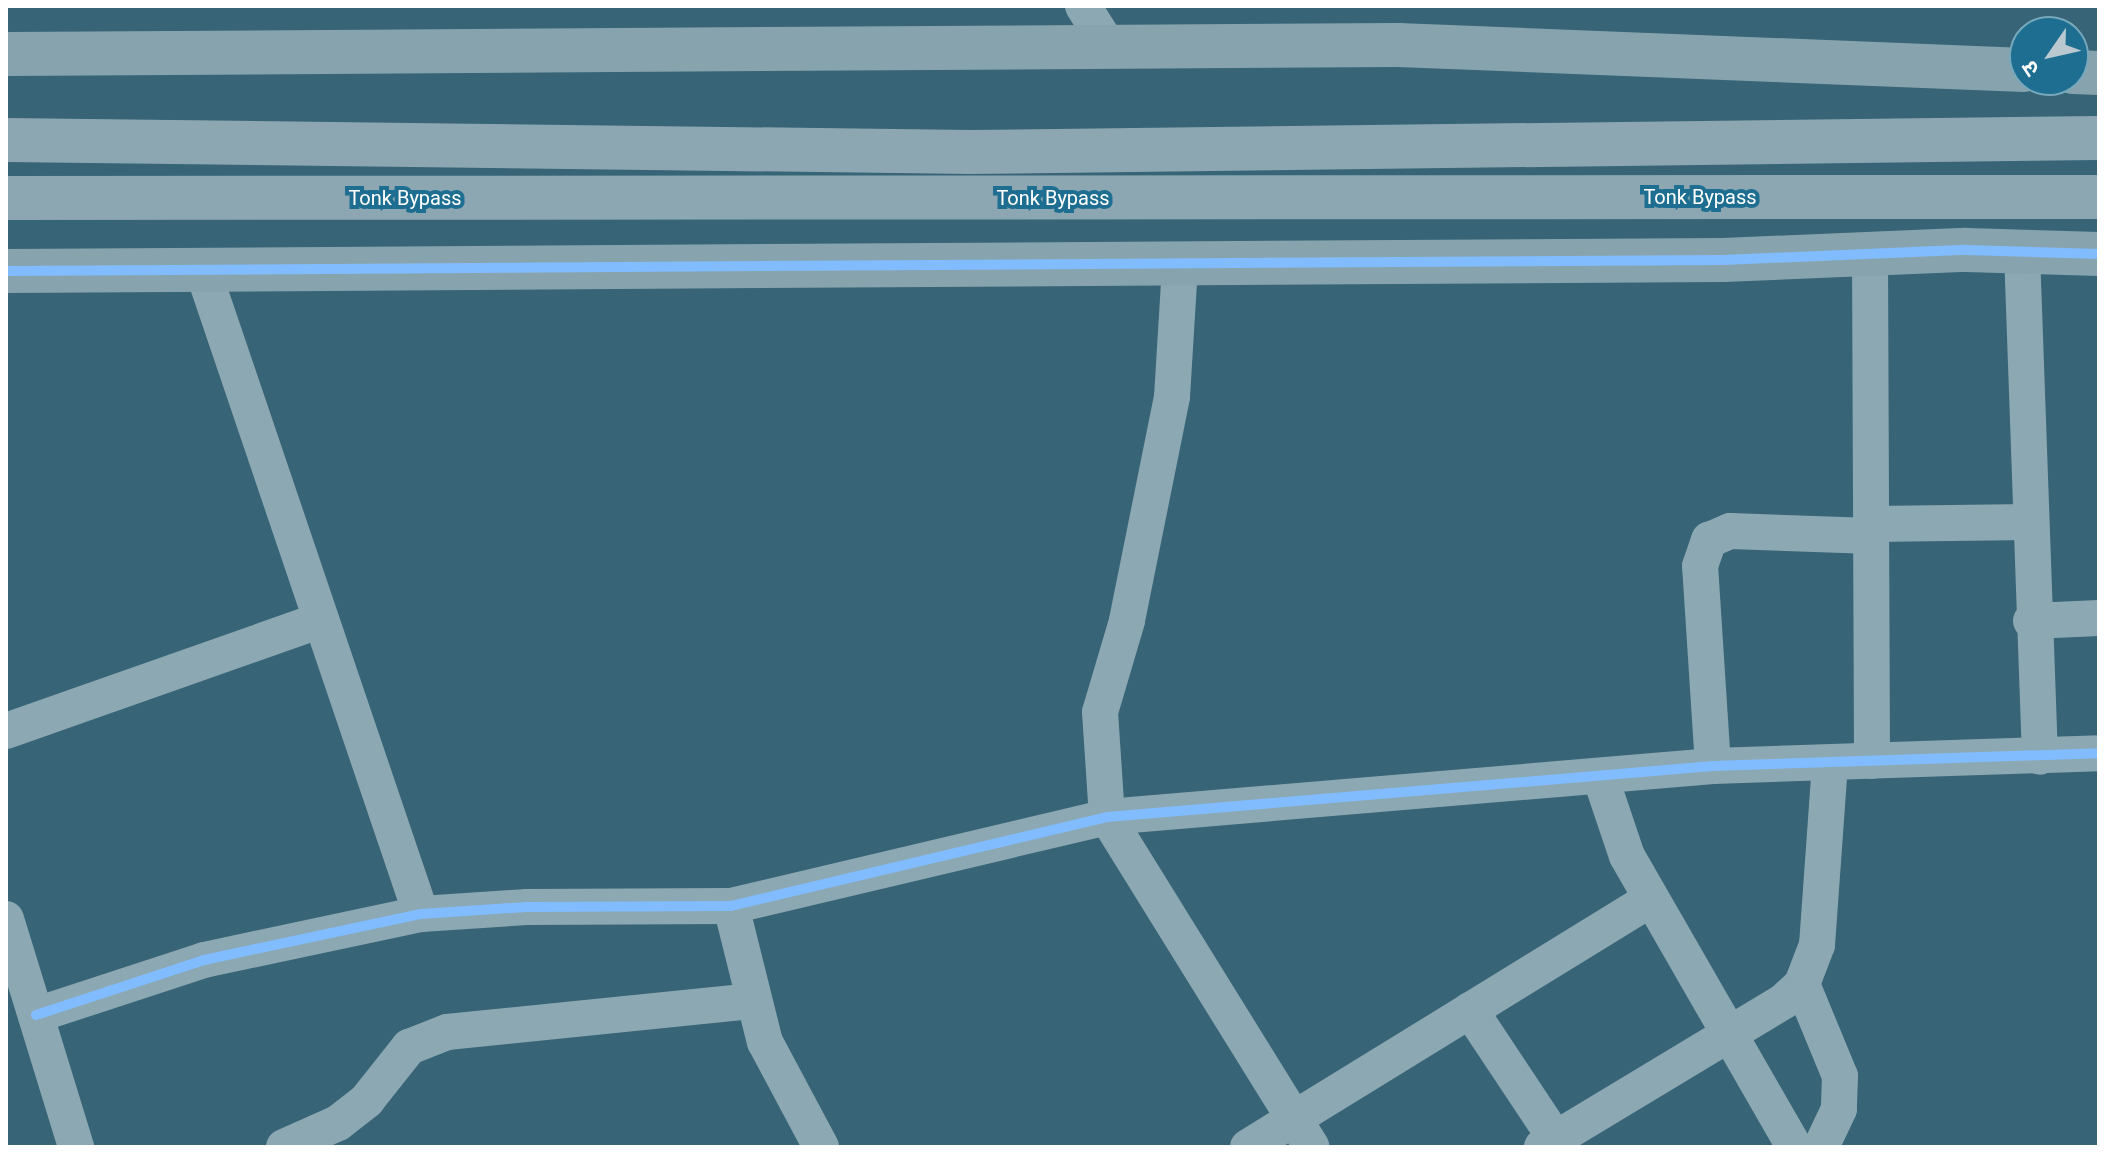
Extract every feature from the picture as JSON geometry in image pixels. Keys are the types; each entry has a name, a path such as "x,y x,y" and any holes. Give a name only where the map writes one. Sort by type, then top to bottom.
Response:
{"highway":[{"path":"2046,138 2099,109"},
{"path":"6,140 970,152 2099,138"},
{"path":"2047,197 2099,227"},
{"name":"Tonk Bypass","path":"6,198 2099,197"}],"street":[{"path":"1083,6 1109,47"},
{"path":"6,54 1398,45 2009,69"},
{"path":"2022,252 2031,621 2040,757"},
{"path":"6,271 1180,266 2022,252 2099,254"},
{"path":"1870,254 1872,761"},
{"path":"1180,266 1172,397 1127,621 1100,712 1107,817 1304,1132"},
{"path":"203,271 421,914"},
{"path":"1713,766 1700,566 1709,540 1730,531 1872,530 2029,522"},
{"path":"2031,621 2099,618"},
{"path":"6,731 321,620"},
{"path":"36,1015 204,960 421,914 527,907 731,906 1107,817 1713,766 2099,753"},
{"path":"1470,1010 1553,1144 1802,984 1817,945 1830,763"},
{"path":"1600,776 1627,856 1726,1035 1794,1147"},
{"path":"1248,1147 1304,1132 1470,1010 1651,899"},
{"path":"731,906 753,1001 783,1083 821,1147"},
{"path":"7,927 76,1147"},
{"path":"1802,984 1840,1076 1839,1109 1821,1147"},
{"path":"284,1147 338,1123 367,1100 409,1047 447,1032 753,1001"}],"cycle path":[{"path":"6,271 1723,260 1966,250 2099,254"},
{"path":"36,1015 204,960 421,914 527,907 731,906 1107,817 1713,766 2099,753"}]}
